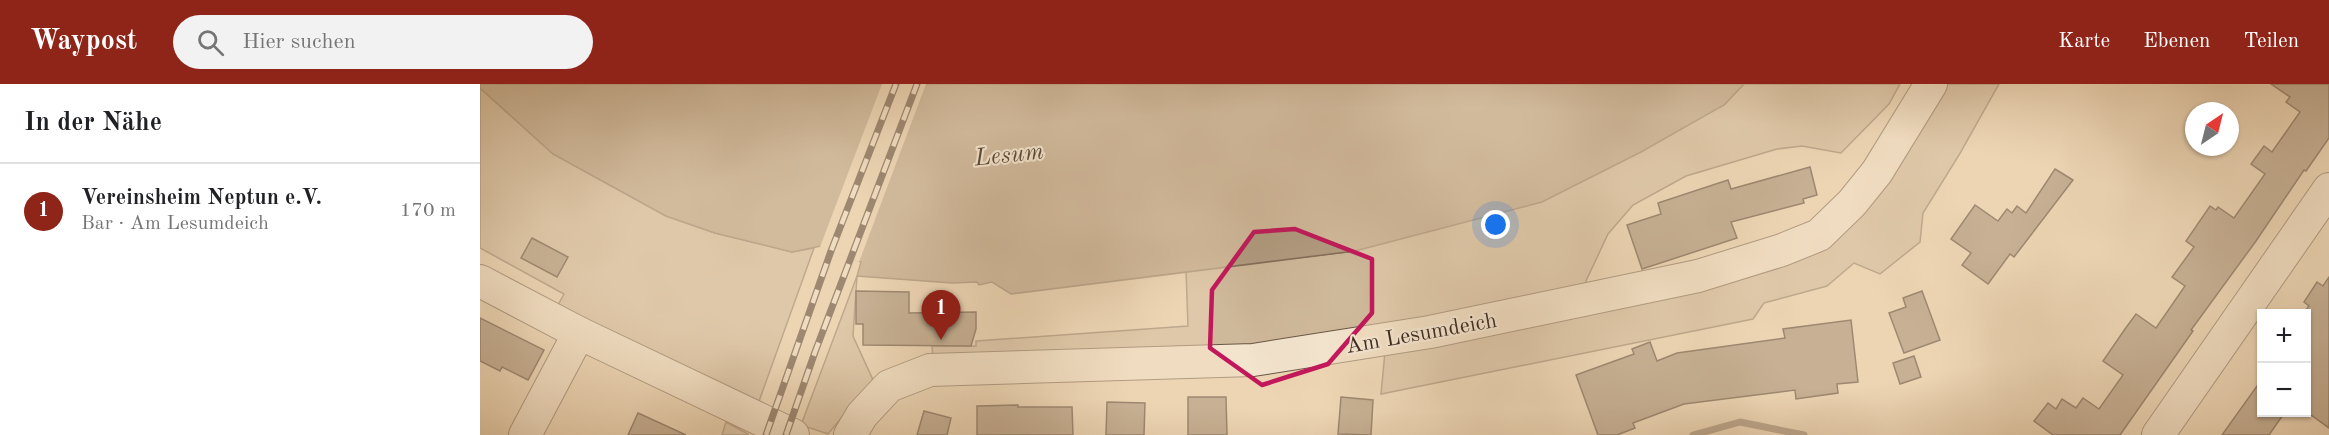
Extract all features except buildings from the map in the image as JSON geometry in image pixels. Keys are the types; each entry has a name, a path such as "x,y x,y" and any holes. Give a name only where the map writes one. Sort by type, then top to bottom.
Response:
{"street":[{"name":"Am Lesumdeich","path":"850,435 862,415 889,386 930,370 1253,360 1430,332 1698,276 1782,250 1819,235 1852,203 1877,172 1931,84"},
{"path":"2158,435 2329,189"},
{"path":"480,281 579,333 793,435"},
{"path":"525,435 579,333"}],"highlighted area":[{"path":"1295,229 1372,259 1372,313 1328,364 1262,385 1210,348 1212,290 1254,232"}],"shaded area":[{"path":"1744,84 1900,84 1889,104 1841,153 1802,146 1777,149 1686,176 1633,205 1608,234 1586,281 1585,308 1782,260 1942,84 1999,84 1923,213 1920,242 1880,274 1854,263 1827,286 1764,303 1753,319 1381,394 1385,352 1265,349 933,361 932,346 976,346 976,341 1188,326 1186,271 1355,251 1724,105"},
{"path":"480,88 553,154 666,216 715,233 792,252 814,248 758,404 557,307 564,294 480,248"},
{"path":"857,276 853,336 873,380 828,434 801,425"},
{"path":"726,422 748,434 748,435 722,435"}],"water":[{"name":"Lesum","path":"480,84 1744,84 1724,105 1641,152 1542,202 1355,251 1011,294 992,282 979,285 977,282 952,283 857,276 861,262 821,246 792,252 715,233 666,216 553,154 480,88"}],"pier":[{"path":"882,84 926,84 859,262 820,247"}],"waterway":[{"path":"1693,435 1740,422 1804,435"}],"railway":[{"path":"766,435 831,251 896,84"},
{"path":"786,435 815,352 917,84"}],"place":[{"name":"Vereinsheim Neptun e.V.","path":"941,340"}]}
